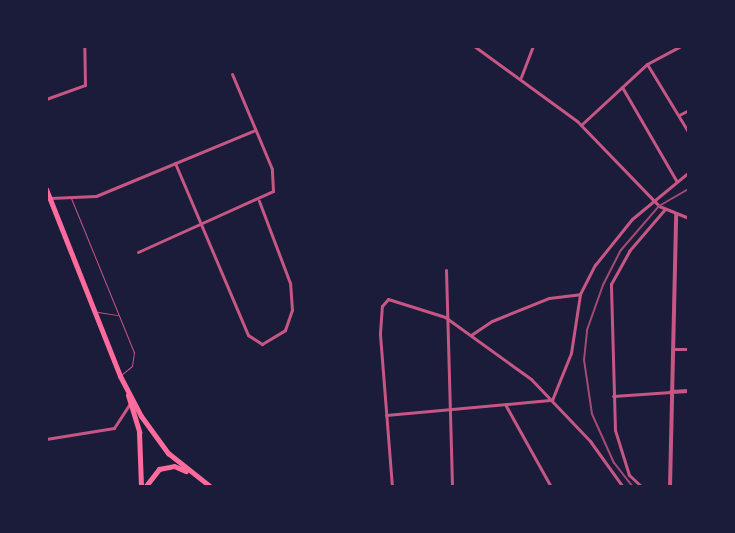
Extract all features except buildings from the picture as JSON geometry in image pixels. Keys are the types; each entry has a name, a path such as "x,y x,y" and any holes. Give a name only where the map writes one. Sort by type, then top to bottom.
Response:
{"highway":[{"path":"46,189 97,312 120,376 152,434 211,487"},
{"path":"124,382 139,432 141,487"},
{"path":"145,487 152,474 167,467 183,469 203,481"}],"street":[{"path":"46,99 85,85 84,46"},
{"path":"474,46 521,77 580,124 653,200 665,209 689,218"},
{"path":"521,77 534,46"},
{"path":"577,46 586,48"},
{"path":"580,124 647,64 680,46"},
{"path":"647,64 680,115 689,133"},
{"path":"138,252 259,201 276,186 232,74"},
{"path":"622,87 676,180"},
{"path":"680,115 689,110"},
{"path":"50,198 96,196 255,130"},
{"path":"175,163 203,223 249,338 257,344 266,343 290,324 292,304 290,283 259,201"},
{"path":"552,400 571,354 580,294 608,245 653,200 676,180 689,172"},
{"path":"642,487 629,475 618,450 613,396 611,284 629,250 665,209"},
{"path":"670,487 676,214"},
{"path":"446,270 445,317 452,487"},
{"path":"471,335 492,321 549,298 580,294"},
{"path":"392,487 380,333 385,300 445,317 471,335 552,400 590,441 623,487"},
{"path":"674,349 689,349"},
{"path":"613,396 689,391"},
{"path":"386,415 506,406 552,400"},
{"path":"46,440 114,428 130,403"},
{"path":"506,406 551,487"}],"lane":[{"path":"71,198 135,359 120,376"},
{"path":"97,312 119,316"}],"railway":[{"path":"633,487 614,463 592,414 584,360 587,330 603,285 621,250 659,206 689,189"}]}
